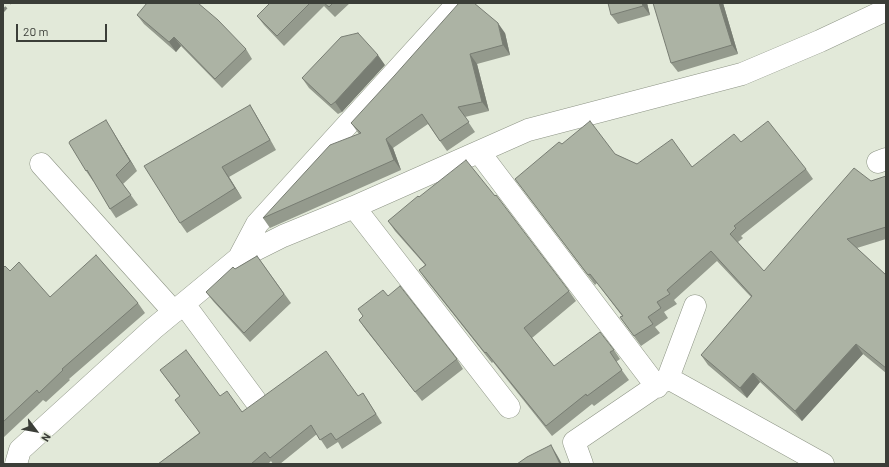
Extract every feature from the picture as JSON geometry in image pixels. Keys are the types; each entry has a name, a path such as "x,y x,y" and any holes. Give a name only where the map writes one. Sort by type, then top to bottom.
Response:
{"street":[{"path":"239,258 257,224 458,3"},
{"path":"16,464 20,450 153,329 239,258 283,236 354,207 528,130 742,74 820,41 886,10"},
{"path":"479,152 663,382 823,464"},
{"path":"41,164 179,308 255,400"},
{"path":"354,207 509,407"},
{"path":"582,464 574,442 663,382 696,306"}],"building":[{"path":"147,3 198,3 218,20 246,49 215,79 174,37 169,42 137,15"},
{"path":"270,3 310,3 277,36 257,16"},
{"path":"324,3 333,3 329,7"},
{"path":"459,3 474,3 498,23 503,45 470,54 482,102 458,107 469,122 440,141 422,114 386,139 394,160 263,218 330,145 361,133 351,123"},
{"path":"608,3 642,3 643,6 611,15"},
{"path":"653,3 719,3 732,45 671,63"},
{"path":"358,33 378,55 331,105 302,78 341,37"},
{"path":"250,105 270,140 222,167 235,188 180,223 144,166"},
{"path":"106,120 130,161 116,175 131,195 110,209 69,143"},
{"path":"590,121 615,154 637,164 672,139 692,167 734,134 741,142 768,121 806,169 734,226 736,228 730,234 764,271 854,168 871,181 886,176 886,227 847,239 886,275 886,368 856,344 795,411 753,373 740,388 701,355 752,296 711,251 667,290 670,294 657,302 661,308 648,317 653,324 634,336 620,317 623,316 590,274 588,275 515,179 559,142 562,144"},
{"path":"466,160 495,196 496,195 569,291 524,328 554,366 600,332 614,350 610,352 622,370 587,396 586,394 546,426 486,352 485,353 419,270 426,265 388,221 418,196 419,197"},
{"path":"96,255 138,303 62,369 63,370 39,393 37,390 3,422 3,268 5,266 10,271 19,262 50,297"},
{"path":"257,256 284,294 244,333 206,292 233,267 235,269"},
{"path":"400,286 457,359 415,392 359,320 363,316 358,309 383,290 388,296"},
{"path":"186,350 220,396 227,391 242,412 326,351 358,396 363,393 376,414 336,440 331,433 320,440 311,425 270,458 265,452 251,464 158,464 200,433 175,400 180,396 160,370"},
{"path":"551,445 560,464 517,464 527,457"}],"railway":[{"path":"3,11 10,3"}]}
